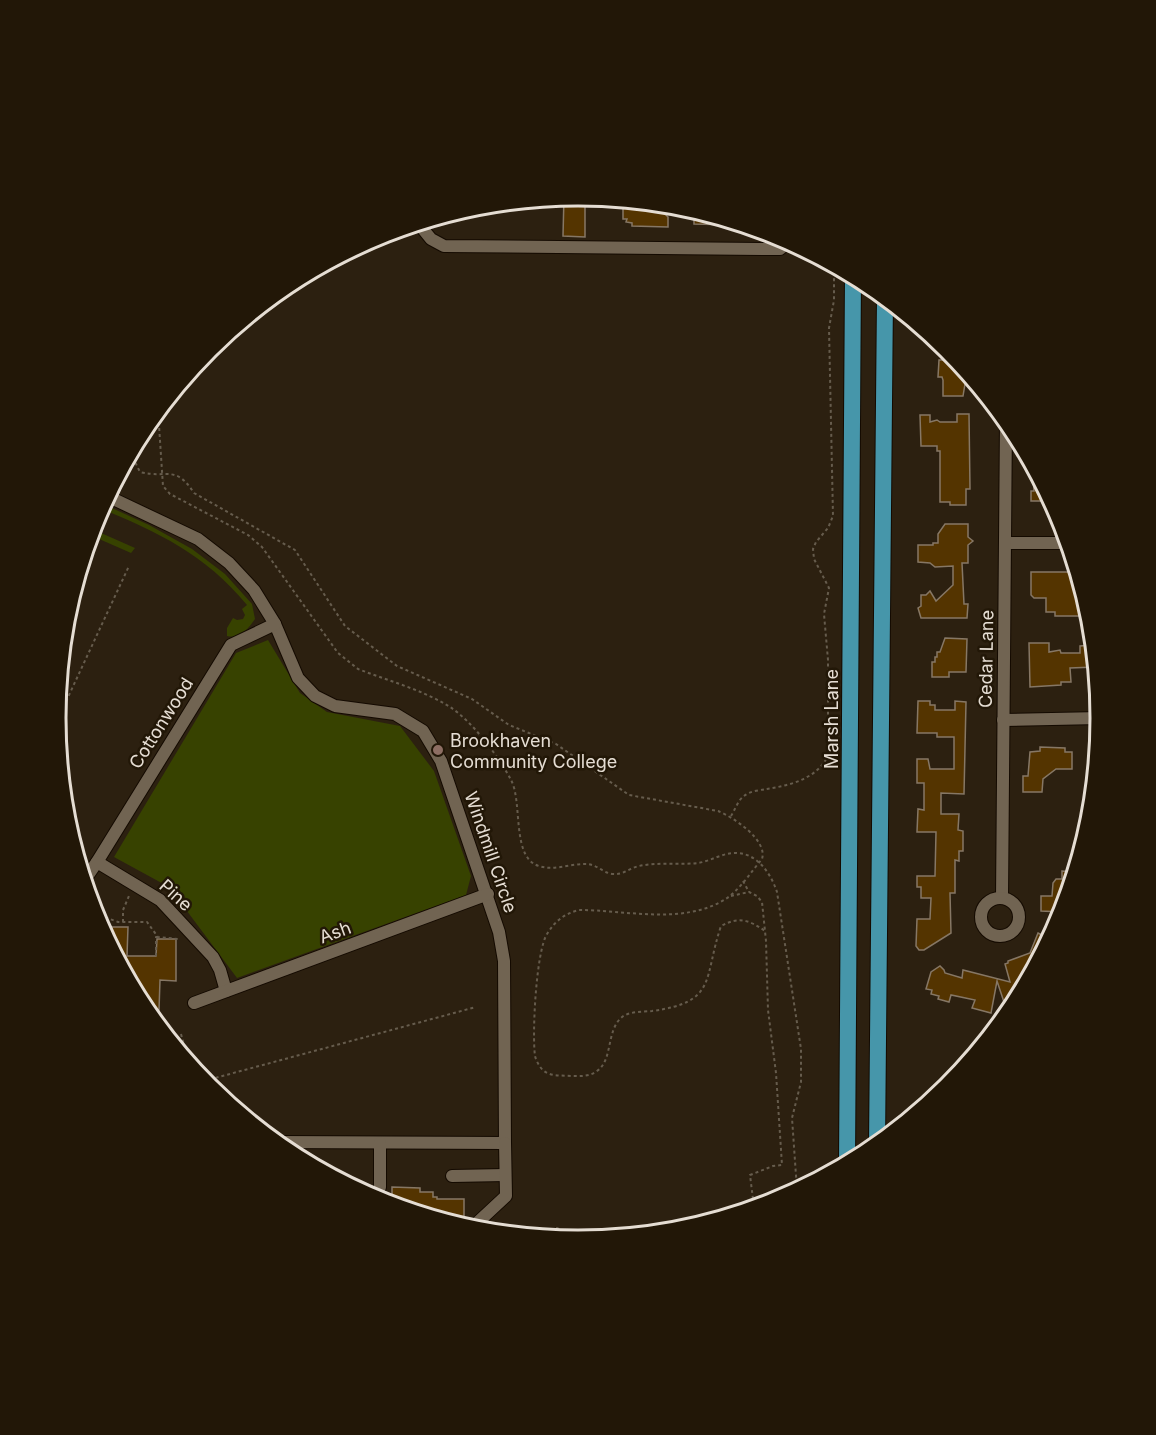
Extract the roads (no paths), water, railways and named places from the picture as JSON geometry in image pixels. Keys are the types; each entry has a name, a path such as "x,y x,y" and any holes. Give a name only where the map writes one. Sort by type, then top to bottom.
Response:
{"main road":[{"name":"Marsh Lane","path":"847,1153 853,286"},
{"path":"877,1133 885,308"}],"street":[{"path":"423,230 431,239 444,246 782,248"},
{"name":"Cedar Lane","path":"1002,898 1006,436"},
{"name":"Windmill Circle","path":"115,500 198,538 229,563 254,590 275,624 298,678 315,696 334,706 365,708 395,714 423,731 441,761 500,932 504,961 506,1196 480,1220"},
{"path":"1006,543 1059,543"},
{"name":"Cottonwood","path":"97,862 231,645 275,624"},
{"path":"1003,720 1090,718"},
{"path":"90,872 97,862"},
{"name":"Pine","path":"97,862 160,900 213,957 220,970 226,991"},
{"name":"Ash","path":"194,1003 488,894"},
{"path":"293,1142 505,1143"},
{"path":"379,1190 380,1143"},
{"path":"452,1176 505,1175"}],"place":[{"name":"Brookhaven Community College","path":"438,750"}]}
